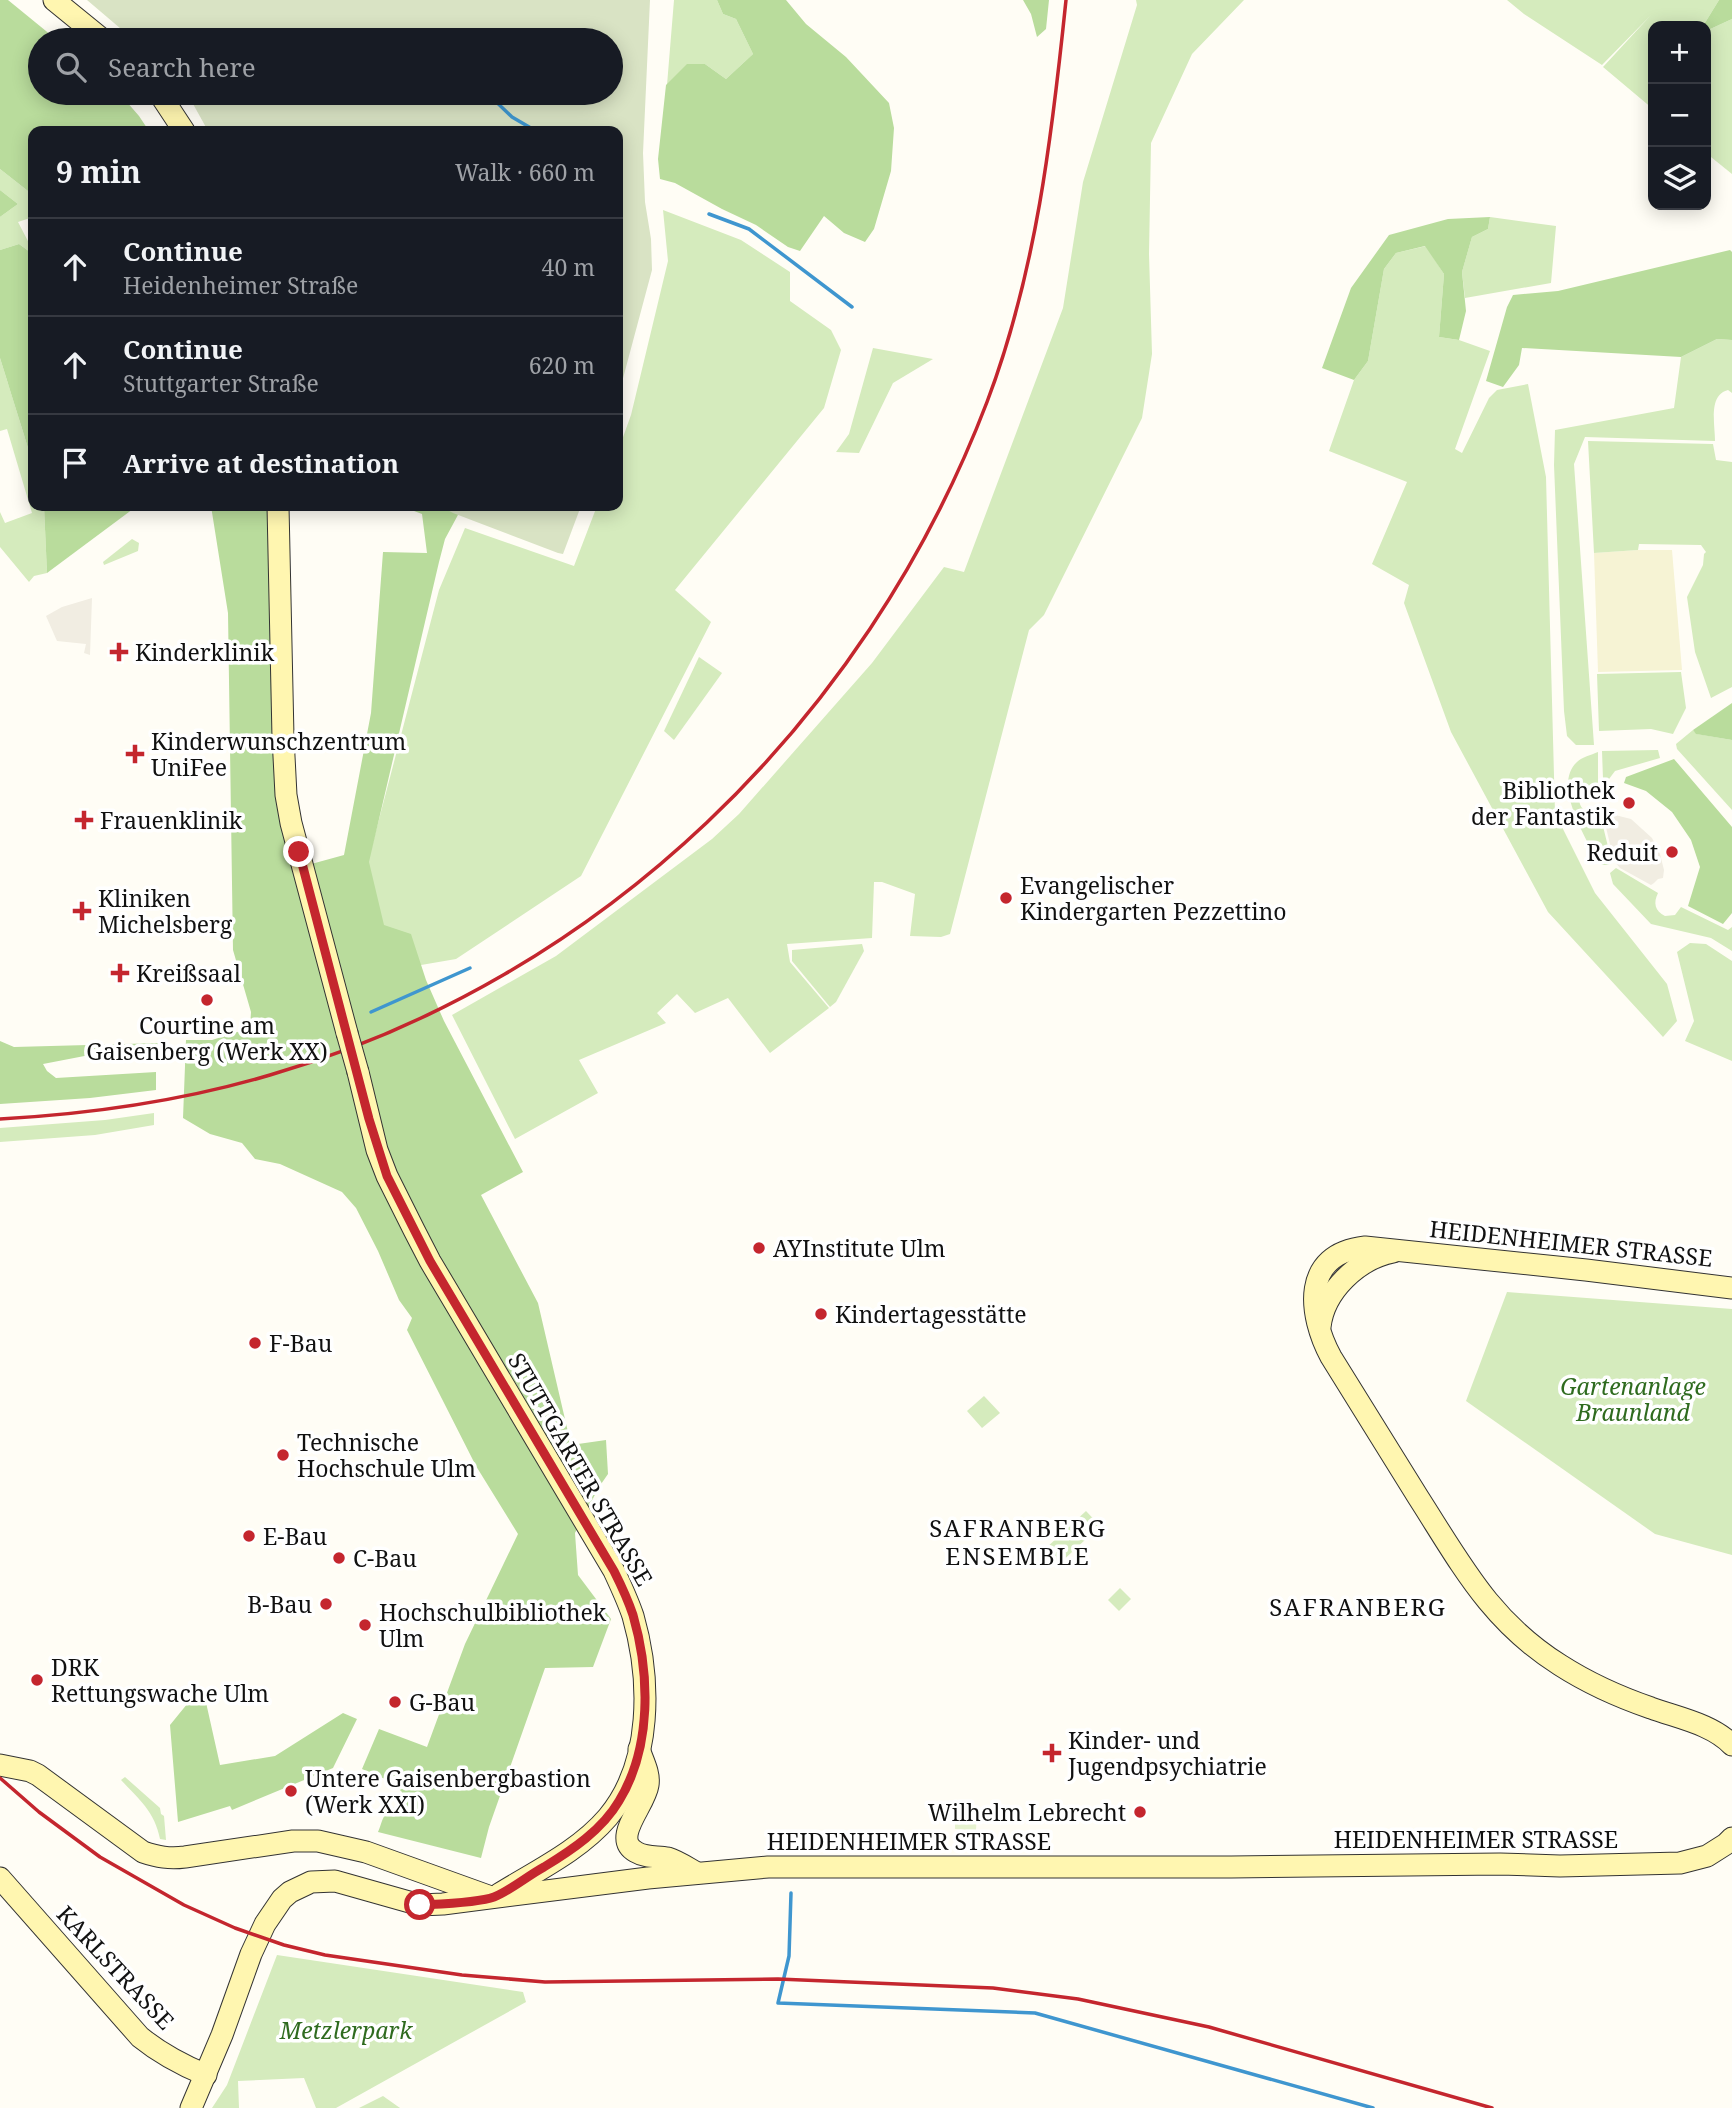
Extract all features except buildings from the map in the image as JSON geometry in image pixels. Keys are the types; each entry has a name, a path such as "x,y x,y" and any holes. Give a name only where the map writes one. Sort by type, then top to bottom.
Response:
{"main road":[{"path":"54,0 88,28"},
{"path":"167,105 181,126"},
{"name":"STUTTGARTER STRASSE","path":"278,511 282,737 286,794 291,823 377,1150 387,1176 430,1261 614,1571 632,1613 643,1664 645,1703 639,1749 627,1787 607,1818 574,1847 493,1898"},
{"name":"HEIDENHEIMER STRASSE","path":"1732,1288 1586,1269 1404,1251 1375,1258 1346,1278 1325,1306 1320,1332 1331,1357 1463,1568 1508,1626 1578,1676 1629,1700 1708,1729 1724,1737 1732,1745"},
{"path":"639,1749 646,1769 648,1788 626,1834 629,1845 643,1855 668,1858 697,1873"},
{"path":"0,1766 37,1775 143,1852 157,1857 168,1859 293,1841 318,1840 358,1850 493,1898"},
{"name":"HEIDENHEIMER STRASSE","path":"191,2108 251,1954 276,1906 290,1892 311,1882 335,1881 420,1905 697,1873 781,1867 1575,1866 1680,1863 1707,1856 1732,1838"},
{"name":"KARLSTRASSE","path":"0,1878 140,2037 152,2048 179,2064 206,2075"}],"shaded area":[{"path":"1672,550 1682,670 1598,672 1594,553"},
{"path":"92,598 90,655 84,653 86,644 57,641 46,616 62,607"},
{"path":"1615,815 1631,819 1652,838 1660,854 1663,878 1651,885 1620,868 1614,861 1604,819 1610,821"}],"green space":[{"path":"0,0 8,0 42,28 28,28 28,105 129,105 146,126 28,126 28,191 0,169"},
{"path":"87,0 650,0 643,153 652,270 623,378 623,126 205,126 194,105 623,105 623,28 120,28"},
{"path":"674,0 717,0 723,14 736,19 753,54 726,79 705,64 667,85"},
{"path":"717,0 786,0 806,24 846,57 889,103 894,128 891,171 874,229 865,242 844,233 824,216 800,251 788,247 756,225 675,183 660,179 658,159 666,85 687,64 705,64 726,79 753,54 736,19 723,14"},
{"path":"1023,0 1049,0 1046,29 1037,37 1031,14"},
{"path":"1136,0 1244,0 1192,54 1151,143 1149,254 1152,354 1142,418 1044,615 1029,630 950,934 941,937 910,936 915,894 882,882 874,882 872,938 787,944 790,962 829,1008 770,1053 728,998 695,1013 677,994 657,1013 666,1023 579,1060 598,1093 515,1139 452,1015 556,956 712,839 739,814 872,663 944,567 964,572 1063,308 1083,182 1137,5"},
{"path":"1507,0 1719,0 1706,21 1648,21 1648,105 1603,67 1651,15 1602,65"},
{"path":"1719,0 1732,0 1732,19 1711,29 1711,21 1706,21"},
{"path":"1732,19 1732,174 1711,157 1711,29"},
{"path":"0,169 28,191 28,219 18,222 28,241 28,251 19,244 0,250 0,217 18,204 0,190"},
{"path":"0,190 18,204 0,217"},
{"path":"663,210 741,240 790,272 790,301 831,330 841,350 824,408 675,590 711,622 581,876 456,959 392,970 366,869 439,590 465,528 574,566 595,511 623,511 623,437 631,415 668,261"},
{"path":"1490,217 1556,226 1551,283 1465,298 1462,272 1472,237 1488,229"},
{"path":"1490,217 1488,229 1472,237 1462,272 1466,311 1459,340 1439,337 1444,274 1425,246 1396,253 1384,269 1368,361 1354,380 1322,368 1351,288 1389,235 1448,219"},
{"path":"19,244 28,251 28,448 0,358 0,250"},
{"path":"1426,246 1444,274 1439,337 1459,340 1490,351 1455,449 1462,453 1489,398 1497,390 1528,384 1546,477 1555,813 1595,893 1667,984 1677,1021 1663,1037 1548,912 1451,732 1404,603 1409,585 1372,564 1407,482 1329,451 1354,380 1368,361 1384,269 1396,253"},
{"path":"1730,250 1732,340 1717,339 1681,357 1522,348 1519,365 1503,387 1486,381 1507,307 1513,295 1558,291"},
{"path":"1717,339 1732,340 1732,393 1728,390 1722,393 1715,404 1715,441 1585,437 1574,464 1594,745 1576,745 1567,736 1564,711 1554,465 1555,430 1674,408 1681,357"},
{"path":"873,348 933,359 893,383 859,453 836,452 849,434"},
{"path":"0,358 28,448 28,500 7,429 0,431"},
{"path":"1588,441 1713,444 1716,460 1732,462 1732,687 1711,698 1695,652 1687,597 1703,565 1706,552 1701,545 1639,544 1638,550 1594,553"},
{"path":"44,511 47,573 34,576 29,582 0,547 0,512 5,523"},
{"path":"44,511 130,511 47,573"},
{"path":"212,511 271,511 273,569 304,866 344,855 371,713 383,552 427,553 422,514 414,511 459,513 445,539 439,562 369,862 384,925 411,934 426,980 444,1021 523,1172 481,1195 538,1303 571,1445 606,1440 608,1474 575,1533 578,1575 611,1619 593,1667 545,1668 489,1827 481,1858 378,1832 385,1815 398,1804 402,1792 392,1782 362,1769 379,1729 427,1747 465,1644 518,1534 476,1466 407,1330 412,1318 399,1300 356,1208 342,1192 280,1164 255,1159 242,1143 210,1134 183,1118 186,1040 212,1040 250,1028 251,1012 233,950 228,613"},
{"path":"449,511 579,511 563,554"},
{"path":"132,539 139,543 138,551 104,565 103,562"},
{"path":"699,657 722,673 674,740 664,731"},
{"path":"1681,672 1686,708 1673,734 1651,729 1599,731 1597,674"},
{"path":"1732,703 1732,740 1696,734 1693,730"},
{"path":"1693,730 1697,734 1732,740 1732,810 1677,749 1676,744"},
{"path":"1658,750 1660,758 1615,771 1609,779 1603,779 1602,751"},
{"path":"1598,752 1598,786 1587,788 1579,800 1581,807 1589,814 1600,814 1612,863 1606,865 1597,861 1579,825 1569,797 1568,784 1570,772 1577,762"},
{"path":"1674,759 1732,827 1732,913 1723,924 1688,906 1700,867 1691,840 1672,812 1646,791 1624,783 1626,777"},
{"path":"1616,868 1658,893 1656,906 1665,916 1675,915 1681,907 1728,930 1732,927 1732,951 1711,938 1651,924 1613,884 1610,873"},
{"path":"1690,943 1706,944 1732,961 1732,1061 1685,1041 1694,1021 1677,952"},
{"path":"862,944 864,951 836,1002 830,1007 792,961 792,950"},
{"path":"0,1041 14,1047 161,1043 153,1050 100,1053 43,1064 56,1078 156,1072 156,1090 0,1104"},
{"path":"154,1113 154,1125 95,1135 0,1142 0,1128 105,1120"},
{"name":"Gartenanlage Braunland","path":"1507,1292 1732,1309 1732,1555 1655,1534 1466,1401"},
{"path":"984,1396 1000,1413 982,1428 967,1411"},
{"path":"1086,1511 1100,1526 1058,1565 1044,1550"},
{"path":"1120,1588 1131,1599 1119,1611 1108,1600"},
{"path":"192,1698 205,1698 220,1765 275,1756 343,1713 357,1719 333,1768 232,1810 230,1806 178,1822 170,1725"},
{"path":"125,1777 160,1808 164,1816 166,1840 160,1839 150,1813 121,1780"},
{"path":"955,1810 977,1811 976,1830 955,1829"},
{"name":"Metzlerpark","path":"277,1955 523,1992 526,2002 336,2108 316,2108 304,2078 238,2081 239,2108 212,2108 227,2085"},
{"path":"383,2096 400,2108 359,2108"}],"waterway":[{"path":"500,105 527,126"},
{"path":"709,214 749,229 852,307"},
{"path":"371,1012 470,968"},
{"path":"791,1893 789,1956 778,2003 1035,2013 1373,2108"}],"railway":[{"path":"0,1119 102,1110 203,1092 270,1075 391,1032 505,974 610,904 707,822 794,730 870,629 935,519 987,402 1018,304 1040,204 1066,0"},
{"path":"0,1778 39,1812 100,1857 184,1905 235,1928 284,1945 325,1955 462,1975 545,1982 778,1979 993,1988 1078,1999 1209,2027 1492,2108"}],"place":[{"name":"Kinderklinik","path":"119,652"},
{"name":"Kinderwunschzentrum UniFee","path":"135,754"},
{"name":"Bibliothek der Fantastik","path":"1629,803"},
{"name":"Frauenklinik","path":"84,820"},
{"name":"Reduit","path":"1672,852"},
{"name":"Evangelischer Kindergarten Pezzettino","path":"1006,898"},
{"name":"Kliniken Michelsberg","path":"82,911"},
{"name":"Kreißsaal","path":"120,973"},
{"name":"Courtine am Gaisenberg (Werk XX)","path":"207,1000"},
{"name":"AYInstitute Ulm","path":"759,1248"},
{"name":"Kindertagesstätte","path":"821,1314"},
{"name":"F-Bau","path":"255,1343"},
{"name":"Technische Hochschule Ulm","path":"283,1455"},
{"name":"E-Bau","path":"249,1536"},
{"name":"C-Bau","path":"339,1558"},
{"name":"B-Bau","path":"326,1604"},
{"name":"Hochschulbibliothek Ulm","path":"365,1625"},
{"name":"DRK Rettungswache Ulm","path":"37,1680"},
{"name":"G-Bau","path":"395,1702"},
{"name":"Kinder- und Jugendpsychiatrie","path":"1052,1753"},
{"name":"Untere Gaisenbergbastion (Werk XXI)","path":"291,1791"},
{"name":"Wilhelm Lebrecht","path":"1140,1812"}],"district":[{"name":"SAFRANBERG ENSEMBLE","path":"1018,1541"},
{"name":"SAFRANBERG","path":"1358,1606"}],"route":[{"path":"299,852 377,1150 387,1176 430,1261 614,1571 632,1613 645,1681 643,1724 635,1767 627,1787 607,1818 557,1859 493,1898 420,1905"}]}
